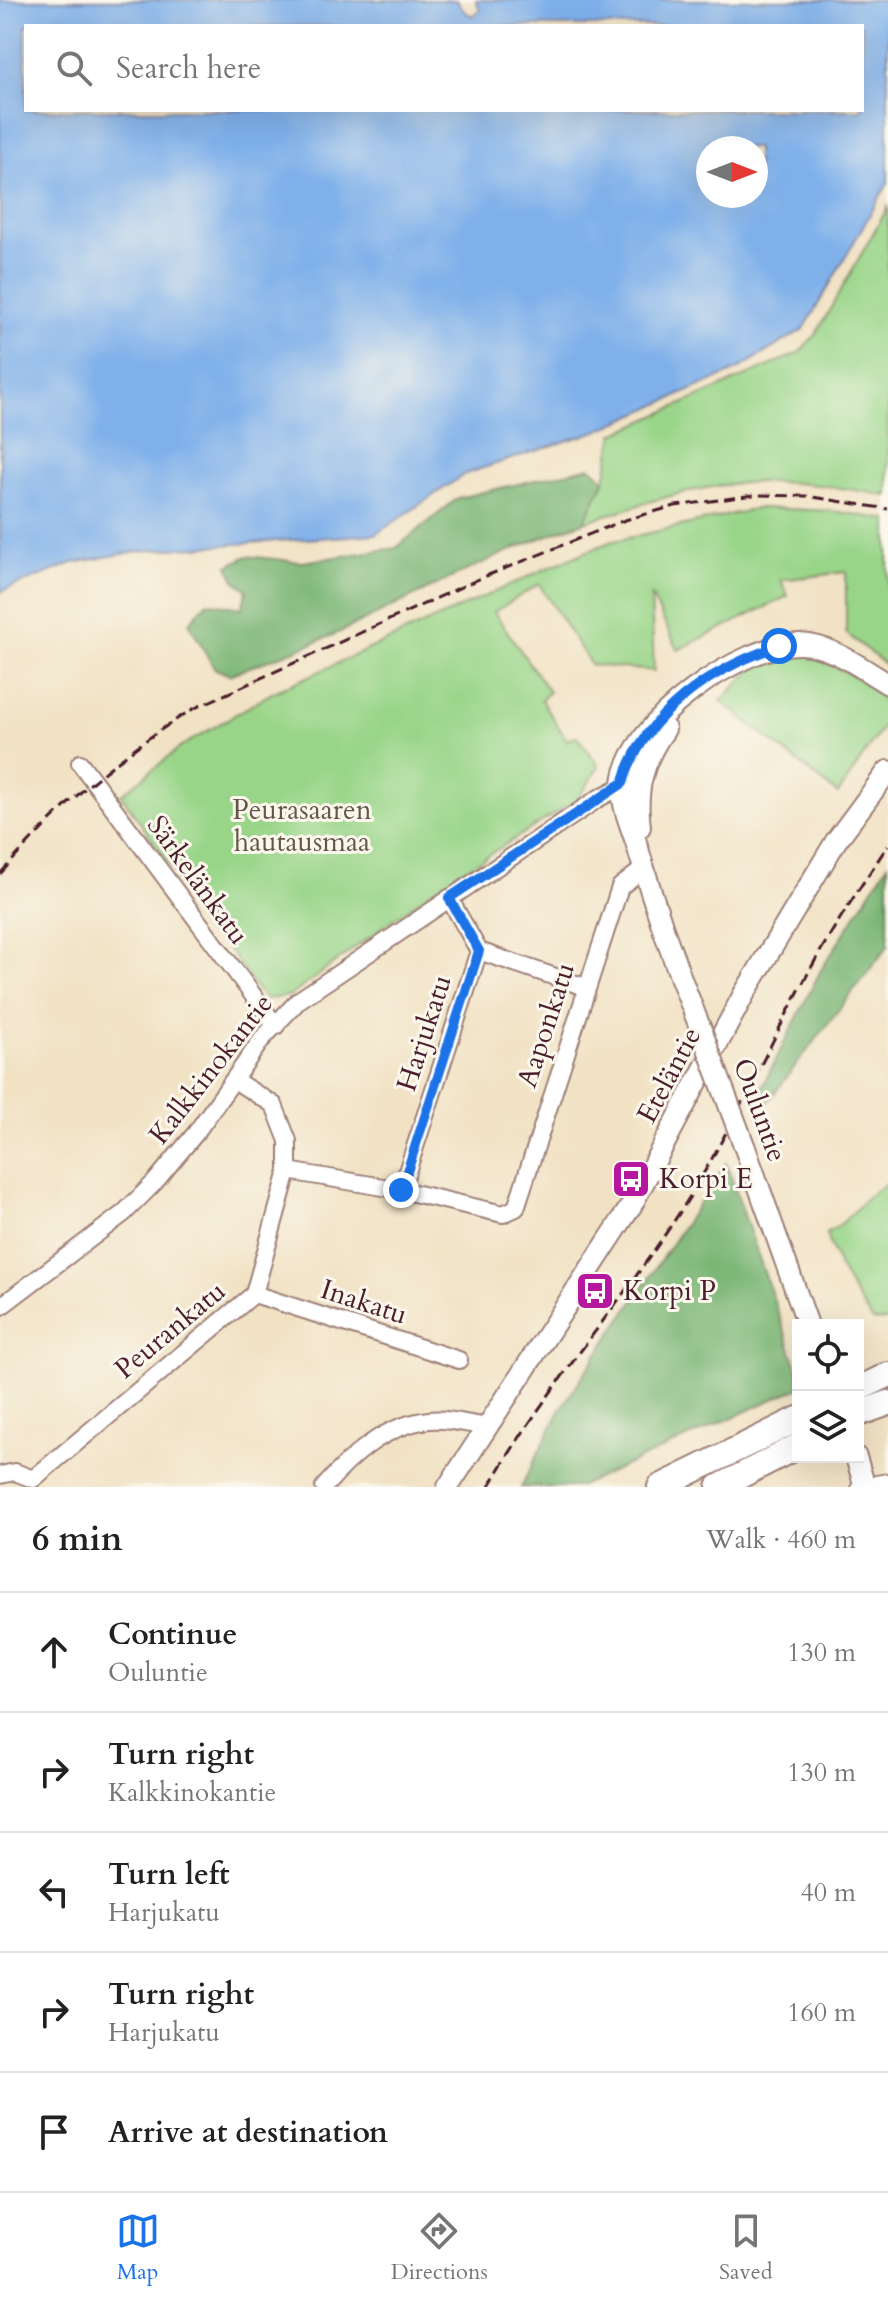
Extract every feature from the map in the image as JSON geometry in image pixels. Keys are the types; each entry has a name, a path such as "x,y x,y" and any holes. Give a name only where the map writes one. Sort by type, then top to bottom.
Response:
{"highway":[{"path":"864,1386 888,1375"},
{"path":"864,1412 888,1403"},
{"path":"660,1487 792,1422"},
{"path":"719,1487 792,1449"}],"main road":[{"name":"Ouluntie","path":"806,1319 643,869 625,809 631,782 631,754 664,714 736,662 779,646 818,647 888,684"},
{"name":"Eteläntie","path":"448,1487 631,1206 744,994 836,841 888,771"},
{"path":"857,1463 863,1486"}],"street":[{"name":"Särkelänkatu","path":"80,763 276,1026"},
{"name":"Kalkkinokantie","path":"0,1307 124,1213 175,1159 263,1038 299,1000 449,898 631,782"},
{"name":"Aaponkatu","path":"401,1190 503,1214 516,1208 585,987 620,887 643,869"},
{"name":"Harjukatu","path":"401,1190 479,951 449,898"},
{"path":"479,951 585,987"},
{"name":"Peurankatu","path":"0,1475 15,1472 36,1483 254,1294 288,1171 288,1141 274,1105 234,1080"},
{"path":"288,1171 401,1190"},
{"name":"Inakatu","path":"254,1294 459,1360"},
{"path":"324,1487 345,1463 390,1429 431,1420 487,1427"},
{"path":"863,1486 888,1482"}],"green space":[{"path":"888,207 888,496 831,487 753,482 677,494 584,522 605,480 614,434 799,353 816,334"},
{"path":"590,467 605,480 584,522 491,559 301,648 229,675 214,668 189,623 207,602 242,608 247,590 235,580 228,566 247,556 302,562 396,548 458,498"},
{"name":"Peurasaaren hautausmaa","path":"760,508 833,511 888,520 888,667 846,633 846,572 781,580 788,596 678,650 651,595 654,671 591,665 539,584 494,612 549,692 541,700 567,740 577,736 599,766 578,799 433,890 290,996 266,999 257,990 121,795 182,746 272,693 554,565 610,542"},
{"path":"807,654 858,679 870,687 886,706 888,719 838,794 721,701 759,663"},
{"path":"888,864 888,946 760,1112 756,1104 760,1091 821,970"},
{"path":"726,1163 792,1353 792,1391 578,1487 521,1487 562,1407"},
{"path":"888,1184 888,1321 873,1321 845,1279 826,1233"}],"water":[{"path":"0,0 456,0 465,12 473,16 480,11 476,0 888,0 888,183 804,329 735,371 597,431 465,474 376,534 139,551 73,563 0,592"}],"railway":[{"path":"0,874 90,784 138,746 193,709 481,578 625,520 675,506 754,495 806,496 888,509"},
{"path":"489,1487 537,1412 692,1193 820,952 888,845"}],"place":[{"name":"Korpi E","path":"631,1179"},
{"name":"Korpi P","path":"595,1291"}],"route":[{"path":"401,1190 479,951 449,898 623,783 631,754 646,734 664,714 710,677 736,662 779,646"}]}
